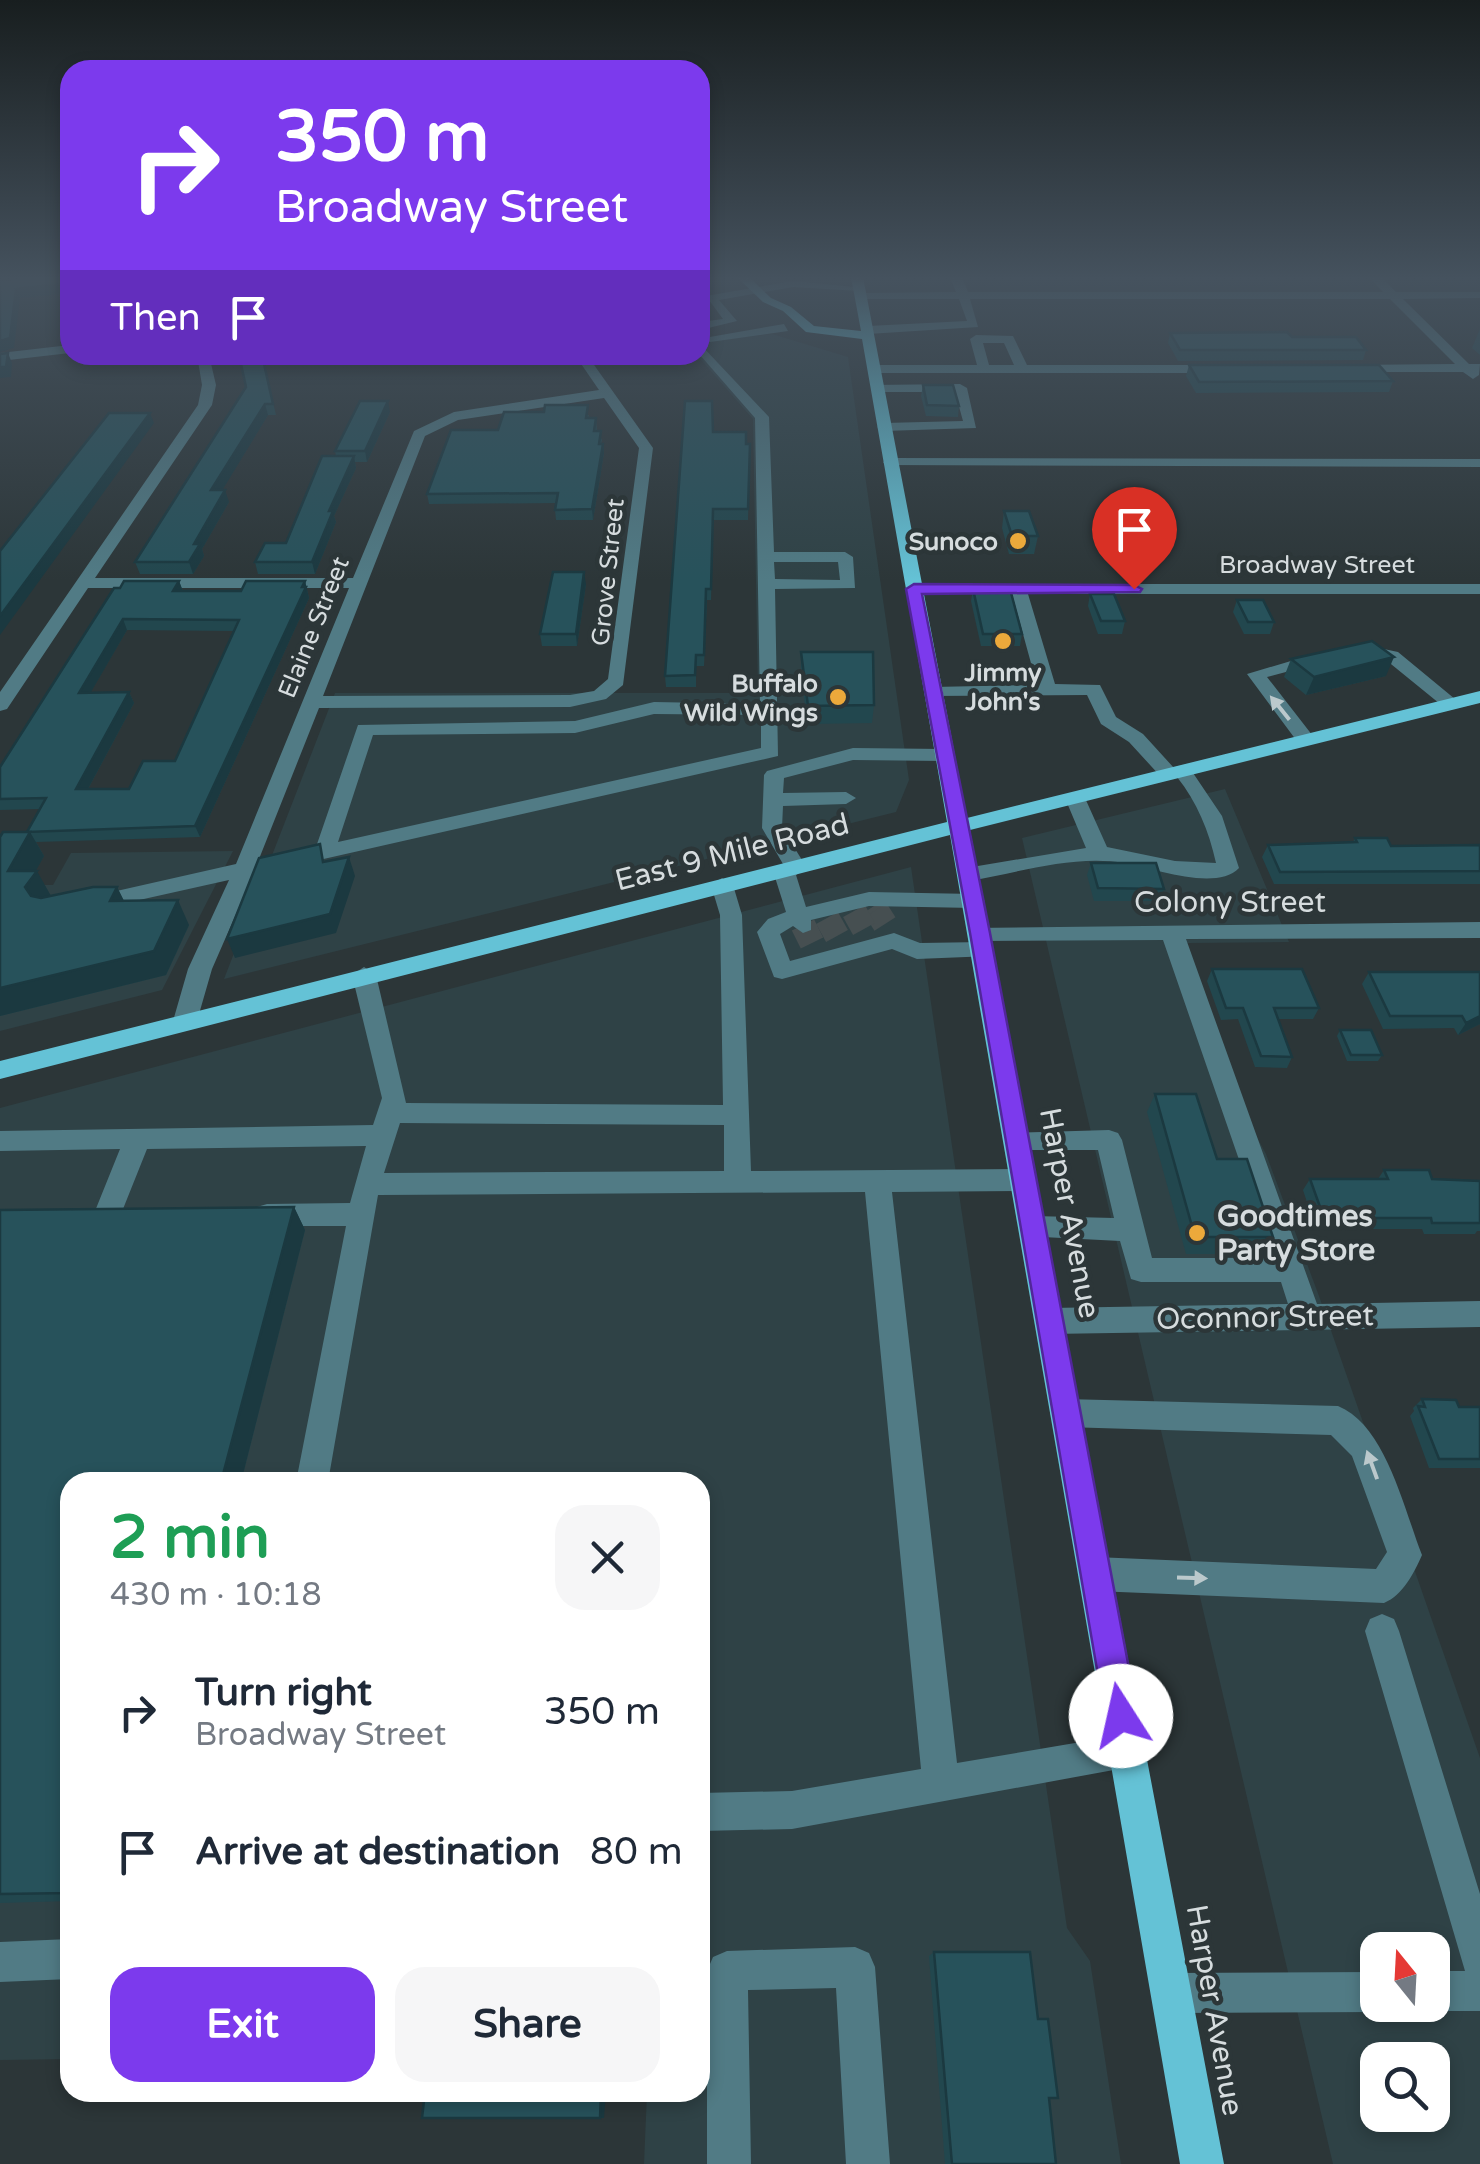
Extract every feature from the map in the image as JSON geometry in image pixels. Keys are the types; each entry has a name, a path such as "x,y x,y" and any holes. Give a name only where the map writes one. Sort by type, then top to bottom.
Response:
{"main road":[{"name":"Harper Avenue","path":"875,378 982,941 1202,2164"},
{"name":"East 9 Mile Road","path":"0,1070 185,1020 1480,697"}],"street":[{"path":"0,705 205,406 208,378"},
{"name":"Grove Street","path":"310,702 570,701 600,695 612,687 622,666 646,448 597,378"},
{"path":"73,908 771,752 762,416 727,378"},
{"path":"877,388 960,388 970,425 884,426"},
{"name":"Elaine Street","path":"185,1020 200,969 244,871 357,582 422,430 454,416 608,394"},
{"path":"890,462 1480,462"},
{"path":"766,557 845,557 849,585 766,584"},
{"path":"85,583 357,582"},
{"name":"Broadway Street","path":"914,589 1480,588"},
{"path":"1019,590 1048,690"},
{"path":"1306,740 1256,674 1371,649 1392,656 1452,704"},
{"path":"932,692 1094,689 1108,720 1199,790 1220,832 1228,868 1210,873 1166,869 1099,854 968,874"},
{"path":"326,853 365,728 575,728 654,708 770,710"},
{"path":"808,936 790,869 772,828 774,775 853,754 944,755"},
{"path":"773,800 846,798"},
{"path":"1074,798 1099,854"},
{"path":"722,885 732,914 738,1182"},
{"path":"808,936 974,901"},
{"path":"808,936 871,920"},
{"name":"Colony Street","path":"871,920 918,951 982,941 1172,932 1480,930"},
{"path":"1172,932 1307,1316"},
{"path":"314,1472 367,1184 396,1098 364,975"},
{"path":"0,1141 138,1138 387,1124 734,1115"},
{"path":"106,1216 138,1138"},
{"path":"1016,1140 1109,1140 1141,1270 1292,1270"},
{"path":"877,1180 942,1784"},
{"path":"367,1184 1024,1180"},
{"path":"244,1215 362,1214"},
{"path":"71,1216 146,1216"},
{"path":"1033,1228 1131,1230"},
{"name":"Oconnor Street","path":"1050,1320 1480,1314"},
{"path":"1066,1413 1338,1421 1364,1446 1405,1555 1384,1586 1095,1574"},
{"path":"1382,1631 1480,1959"},
{"path":"710,1812 792,1810 1128,1752"},
{"path":"0,1962 60,1959"},
{"path":"729,2164 727,1970 855,1967 868,2164"},
{"path":"1450,1992 1480,1991"},
{"path":"1171,1993 1360,1992"}],"shaded area":[{"path":"717,378 851,378 909,780 896,812 224,979 335,693 758,693 753,419"},
{"path":"1225,789 1289,942 1187,943 1245,1115 1266,1154 1319,1296 1480,1758 1480,2164 1333,2164 1022,838"},
{"path":"233,851 162,990 0,1031 0,885 53,885 71,853"},
{"path":"911,867 1067,1928 1090,1961 1121,2164 644,2164 647,2102 710,2102 710,1472 60,1472 60,2059 0,2060 0,1108"}],"building":[{"path":"244,378 267,378 273,404 265,404 211,490 225,490 194,544 200,544 189,562 135,562 246,387"},
{"path":"1197,378 1393,381 1199,382"},
{"path":"923,385 953,385 959,406 927,405"},
{"path":"360,401 388,401 365,451 335,451"},
{"path":"685,401 712,401 713,432 746,432 746,444 750,444 748,509 713,509 704,655 696,655 695,675 665,676"},
{"path":"545,405 588,405 586,418 596,418 594,431 601,431 599,444 603,444 592,509 555,510 558,493 427,494 451,430 498,430 504,412 544,412"},
{"path":"109,413 150,413 0,616 0,551"},
{"path":"322,456 354,456 312,562 255,562 265,543 286,543"},
{"path":"1004,511 1029,511 1038,536 1012,536"},
{"path":"553,572 584,572 576,634 540,634"},
{"path":"124,581 179,581 173,591 241,591 246,581 305,581 302,587 306,587 195,826 27,832 46,798 0,799 0,767 114,588 120,588","holes":["123,619 239,620 175,761 143,761 129,789 76,789 129,692 79,693"]},
{"path":"973,589 1010,589 1022,634 983,634"},
{"path":"1090,594 1114,594 1125,621 1101,621"},
{"path":"1237,600 1263,600 1274,622 1248,622"},
{"path":"1372,641 1394,657 1314,677 1291,659"},
{"name":"Buffalo Wild Wings","path":"801,652 873,652 874,705 808,706"},
{"path":"3,832 30,832 8,871 37,871 25,887 31,896 41,898 93,887 117,887 110,901 178,900 154,951 0,988"},
{"path":"1355,838 1387,838 1391,846 1480,845 1480,871 1280,872 1268,845 1357,842"},
{"path":"320,844 323,862 349,857 330,914 227,939 259,858"},
{"path":"1091,863 1156,863 1164,889 1098,888"},
{"path":"1212,969 1302,969 1319,1008 1274,1008 1292,1057 1261,1056 1243,1008 1226,1008"},
{"path":"1369,972 1480,972 1480,1016 1466,1023 1462,1016 1390,1016"},
{"path":"1340,1030 1371,1030 1382,1055 1351,1055"},
{"path":"1155,1094 1196,1094 1217,1159 1247,1159 1273,1237 1195,1237"},
{"path":"1384,1170 1429,1170 1432,1179 1480,1181 1480,1223 1432,1223 1431,1218 1324,1218 1310,1179 1388,1179"},
{"path":"294,1207 224,1472 60,1472 60,1893 0,1894 0,1210"},
{"path":"1422,1399 1456,1400 1459,1407 1480,1407 1480,1459 1439,1459 1418,1406 1425,1407"},
{"path":"934,1952 1030,1952 1038,2019 1048,2019 1058,2098 1049,2098 1056,2164 952,2164"},
{"path":"424,2102 601,2102 600,2118 422,2118"}],"tunnel":[{"path":"874,906 878,912"},
{"path":"876,910 885,924"},
{"path":"854,911 864,929"},
{"path":"827,918 837,936"},
{"path":"803,925 812,943"}],"place":[{"name":"Sunoco","path":"1018,541"},
{"name":"Jimmy John's","path":"1003,641"},
{"name":"Buffalo Wild Wings","path":"838,697"},
{"name":"Goodtimes Party Store","path":"1197,1233"}],"route":[{"path":"1121,1716 914,589 1134,589"}]}
